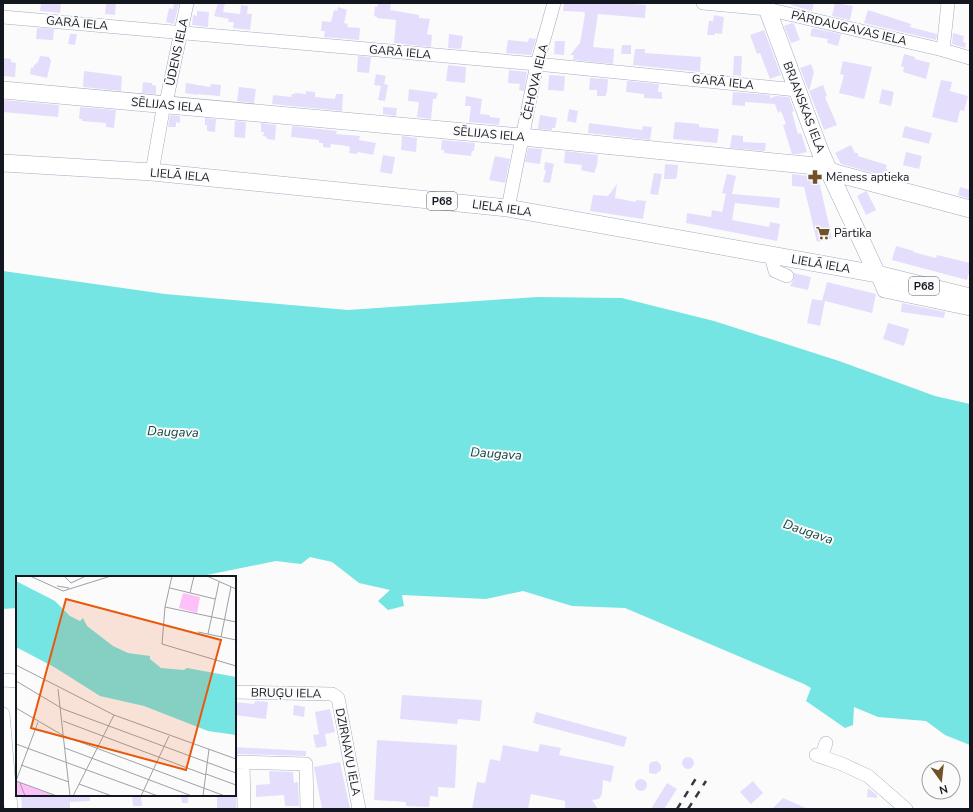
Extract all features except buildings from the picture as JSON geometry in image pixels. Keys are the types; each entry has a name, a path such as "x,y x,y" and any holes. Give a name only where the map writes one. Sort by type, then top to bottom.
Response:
{"main road":[{"name":"BRJANSKAS IELA","path":"766,6 829,170 877,274"},
{"name":"SĒLIJAS IELA","path":"3,90 522,137 816,166 851,178 970,209"},
{"name":"LIELĀ IELA","path":"3,163 152,172 508,208 877,274 970,297"}],"street":[{"name":"ŪDENS IELA","path":"152,172 164,104 167,98 187,3"},
{"name":"ČEHOVA IELA","path":"508,208 537,64 554,3"},
{"name":"PĀRDAUGAVAS IELA","path":"703,3 766,6 970,58"},
{"path":"943,50 948,3"},
{"name":"GARĀ IELA","path":"3,17 537,64 797,90"},
{"path":"771,255 775,271 786,278 791,258"},
{"path":"877,274 884,291 970,309"},
{"path":"3,680 16,681"},
{"name":"BRUĢU IELA","path":"236,692 332,694 336,696"},
{"name":"DZIRNAVU IELA","path":"336,696 340,706 359,809"},
{"path":"3,714 12,771 10,809"},
{"path":"826,743 819,756 842,764 868,776 906,809"},
{"path":"244,809 239,762 306,764 307,809"}],"water":[{"name":"Daugava","path":"3,271 165,294 348,310 537,297 622,298 714,321 839,361 935,396 970,404 970,745 945,735 926,721 878,717 854,707 853,725 845,728 806,701 811,688 804,684 625,608 572,606 523,591 486,599 402,595 404,606 388,610 378,601 390,590 359,583 332,562 310,557 301,564 276,561 202,576 16,576 16,608 3,609"}],"railway":[{"path":"677,809 698,775"},
{"path":"688,809 706,781"}],"place":[{"name":"Mēness aptieka","path":"815,177"},
{"name":"Pārtika","path":"823,233"}]}
